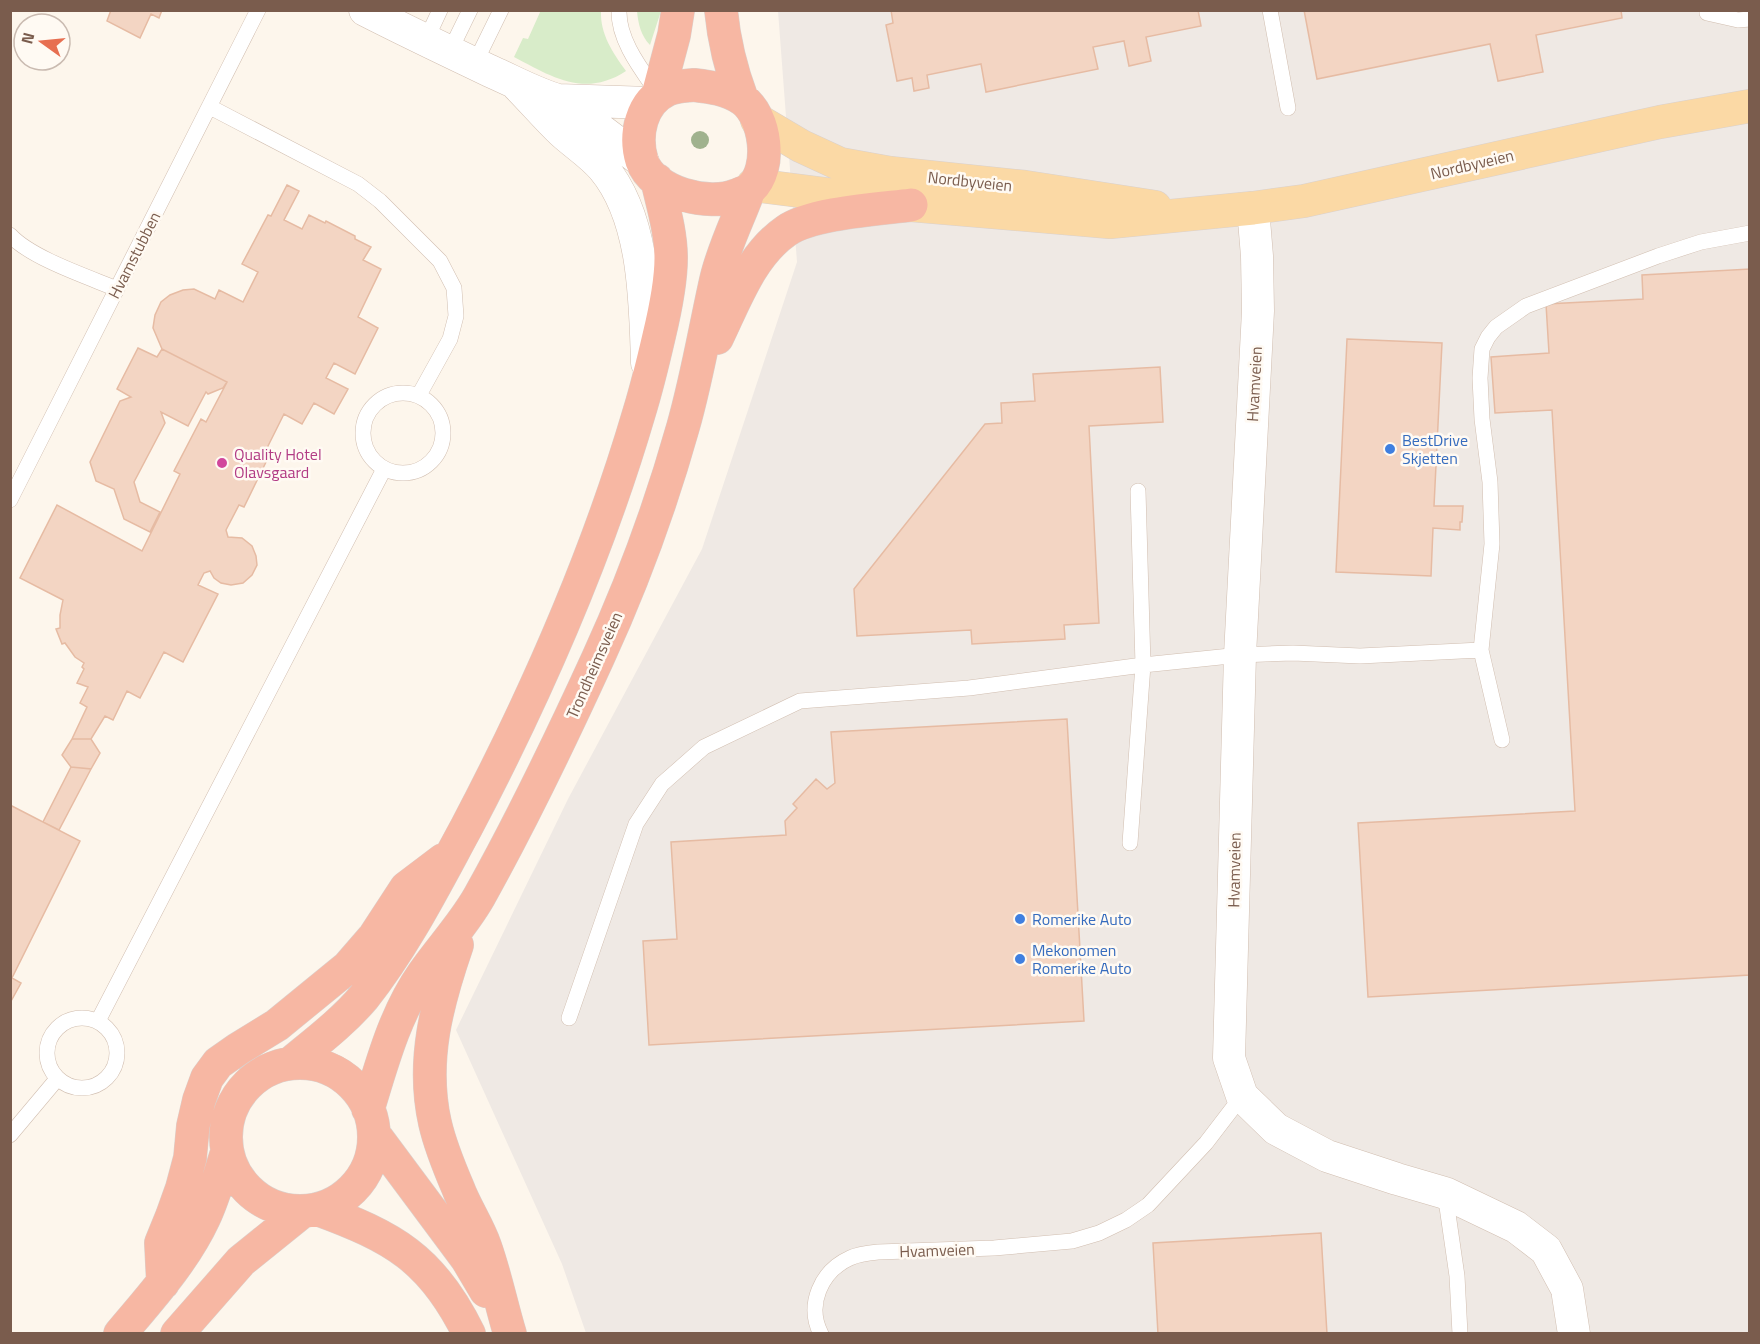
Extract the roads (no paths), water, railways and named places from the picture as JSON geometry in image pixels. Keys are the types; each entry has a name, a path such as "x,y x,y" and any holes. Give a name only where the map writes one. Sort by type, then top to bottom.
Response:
{"highway":[{"path":"291,1063 363,998 408,931 453,853 485,792 564,620 612,501 648,384 664,314 671,258 666,217 639,136 640,124 654,99 674,35 678,10"},
{"path":"650,171 674,191 704,199 718,200 734,196 751,187 759,176 764,146 733,73 725,43 721,10"},
{"path":"654,99 668,89 694,85 720,89 750,109"},
{"name":"Trondheimsveien","path":"371,1121 389,1041 401,1014 422,975 467,917 513,833 599,656 635,569 683,428 717,278 751,187"},
{"path":"693,388 746,278 773,241 788,229 811,220 842,213 910,205"},
{"path":"163,1283 160,1243 182,1188 190,1158 193,1125 207,1078 218,1063 278,1025 348,968 374,937 406,888 453,853"},
{"path":"467,917 442,989 433,1029 429,1060 430,1090 435,1124 444,1154 484,1244 509,1334"},
{"path":"469,1334 451,1300 430,1274 412,1255 391,1241 375,1232 310,1210 286,1210 269,1205 254,1196 242,1184 232,1169 225,1137 231,1107 249,1082 262,1073 291,1063 310,1063 328,1068 345,1078 359,1092 371,1121 398,1168 467,1259 509,1334"},
{"path":"177,1334 241,1261 310,1210 340,1199 359,1182 373,1151 371,1121"},
{"path":"120,1334 163,1283 189,1246 205,1218 227,1152"}],"main road":[{"name":"Nordbyveien","path":"751,187 910,205 1110,222 1304,201 1660,122 1749,106"},
{"name":"Nordbyveien","path":"750,109 801,146 840,164 1112,199 1192,213"}],"street":[{"path":"409,29 517,85 558,100 603,131 650,171"},
{"path":"517,85 563,132 603,168 623,201 636,244 643,286 648,384"},
{"path":"558,100 654,99"},
{"name":"Hvamveien","path":"1253,208 1258,311 1240,655 1230,1058 1242,1096 1276,1129 1327,1156 1445,1193 1516,1227 1546,1250 1567,1289 1574,1334"}],"lane":[{"name":"Hvamstubben","path":"10,500 258,10"},
{"path":"409,29 440,10"},
{"path":"409,29 470,10"},
{"path":"409,29 501,10"},
{"path":"619,10 618,20 654,99"},
{"path":"1270,10 1288,108"},
{"path":"1707,13 1738,20 1749,19"},
{"path":"210,107 358,184 380,201 440,261 454,288 456,316 450,339 418,395"},
{"path":"1502,740 1481,650 1492,544 1490,482 1482,418 1480,378 1482,349 1496,327 1526,306 1658,256 1701,242 1749,233"},
{"path":"10,235 19,244 58,264 117,289"},
{"path":"405,392 418,395 437,410 444,429 440,450 434,459 416,471 402,473 384,469 369,455 364,446 362,432 368,412 374,404 386,396 405,392"},
{"path":"98,1021 384,469"},
{"path":"1130,843 1143,665 1138,491"},
{"path":"569,1018 636,824 662,784 704,747 800,701 969,688 1240,655 1293,653 1360,656 1481,650"},
{"path":"75,1018 98,1021 107,1028 117,1045 115,1066 109,1077 102,1083 91,1088 72,1088 57,1079 48,1066 46,1049 50,1038 57,1028 75,1018"},
{"path":"10,1135 57,1079"},
{"name":"Hvamveien","path":"821,1334 815,1317 816,1295 822,1281 840,1263 859,1255 878,1252 994,1248 1072,1241 1099,1233 1126,1220 1148,1205 1206,1143 1242,1096"},
{"path":"1445,1193 1457,1276 1460,1334"}],"place":[{"name":"BestDrive Skjetten","path":"1390,449"},
{"name":"Quality Hotel Olavsgaard","path":"222,463"},
{"name":"Romerike Auto","path":"1020,919"},
{"name":"Mekonomen Romerike Auto","path":"1020,959"}]}
